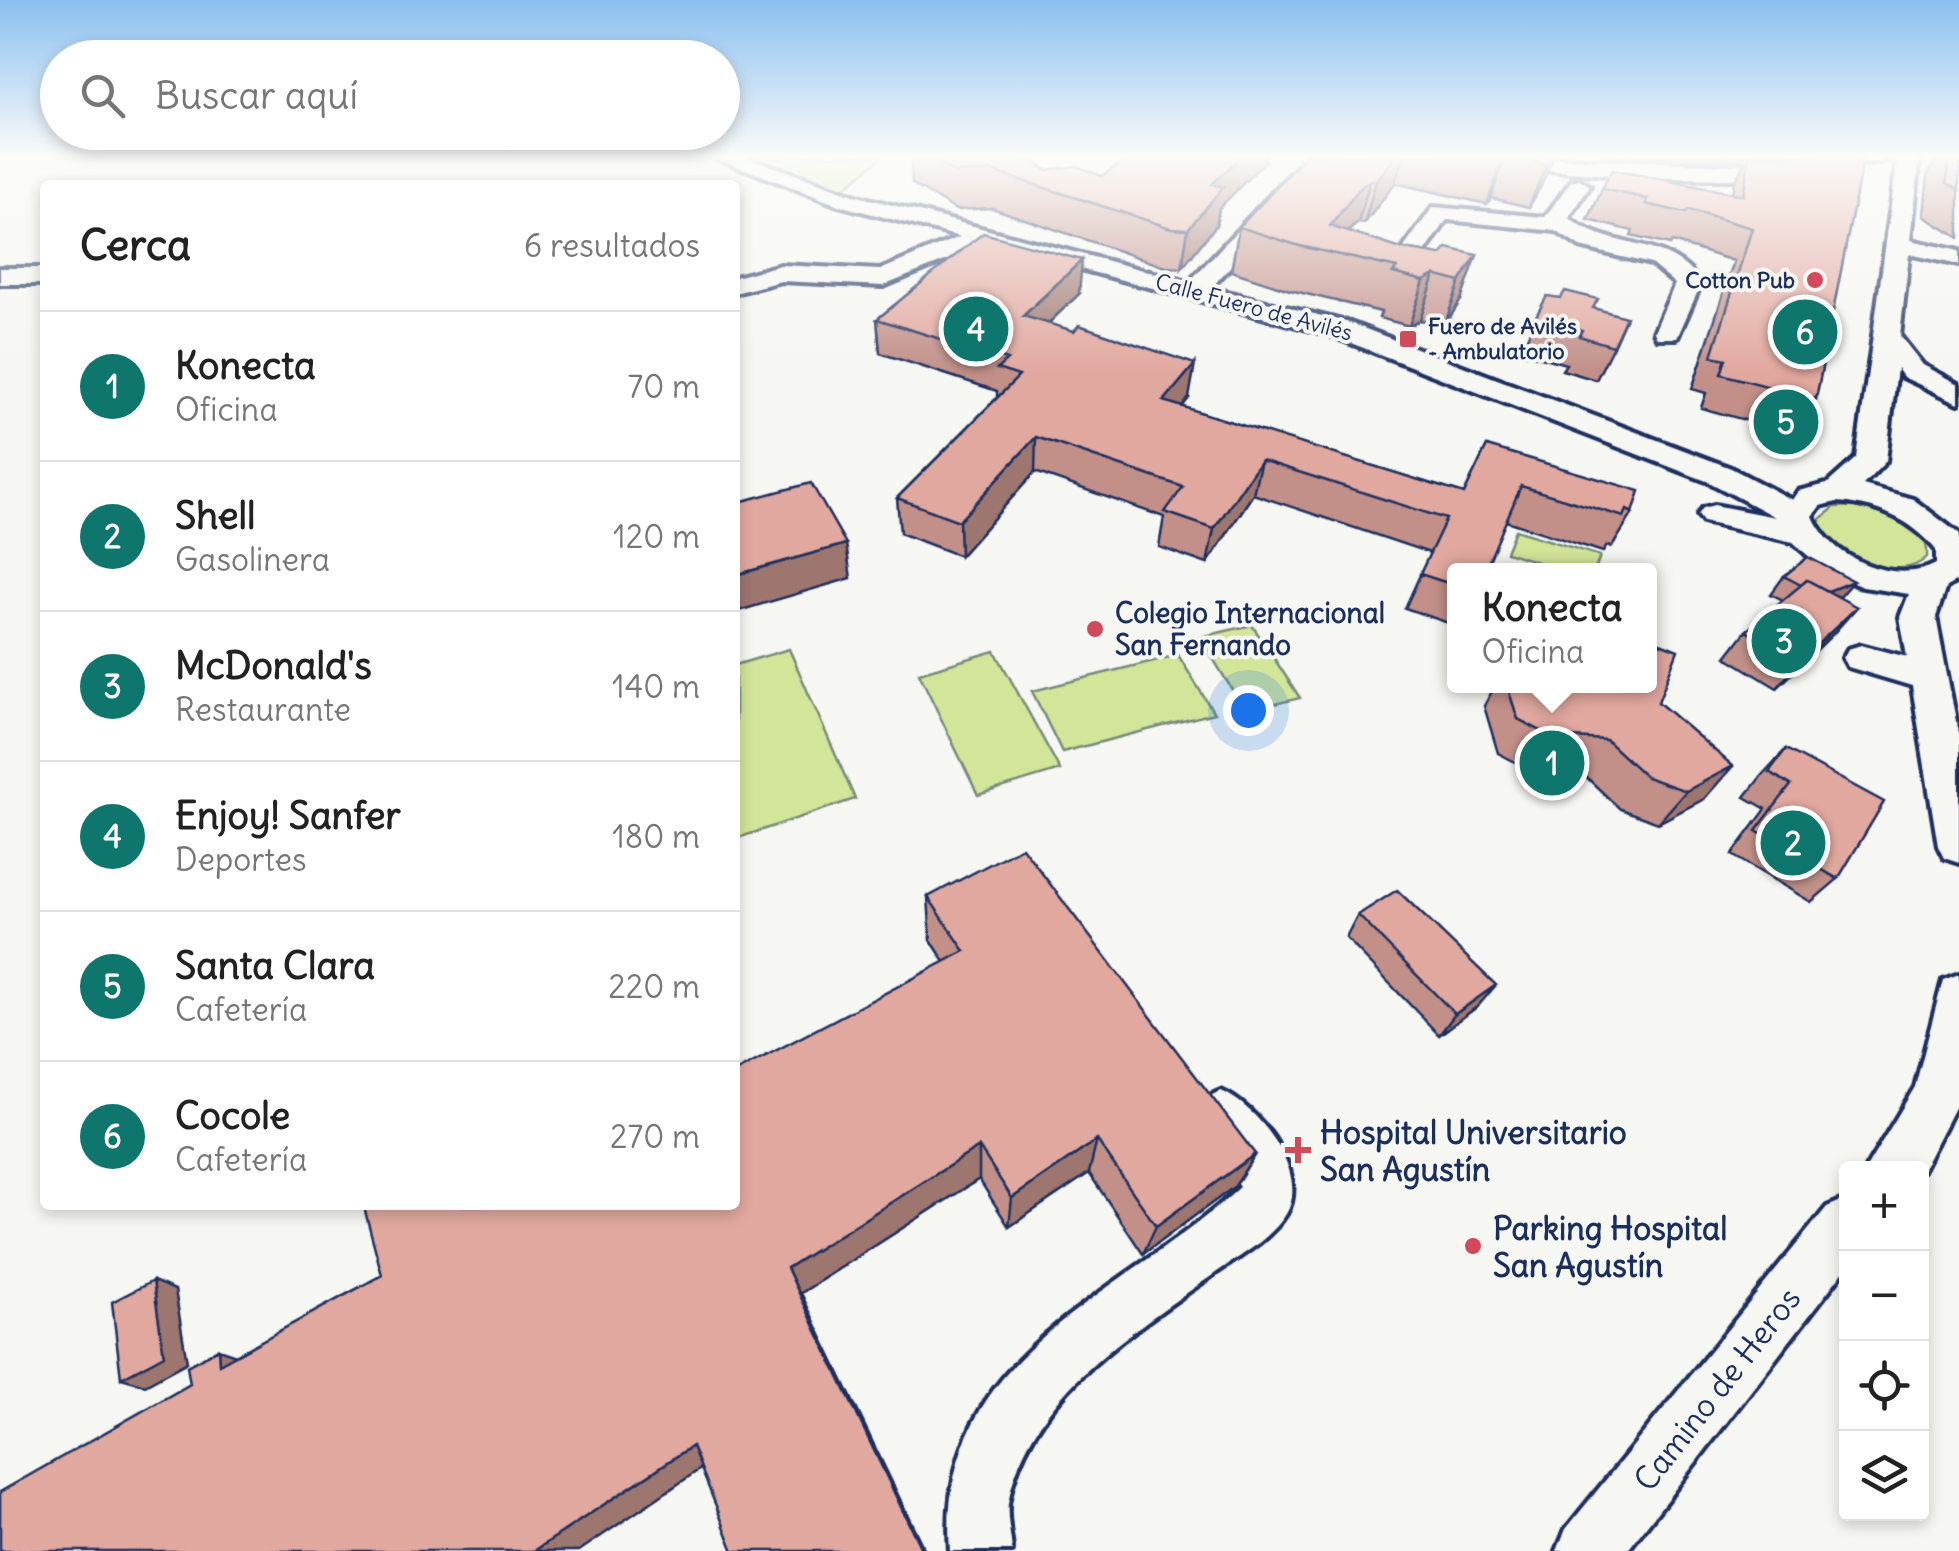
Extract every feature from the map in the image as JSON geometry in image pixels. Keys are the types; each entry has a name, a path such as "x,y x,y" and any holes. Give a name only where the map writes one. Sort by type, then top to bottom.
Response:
{"street":[{"name":"Calle Fuero de Avilés","path":"947,227 1340,329 1814,509"},
{"path":"1195,290 1253,227"},
{"path":"1415,249 1430,227"},
{"path":"1568,227 1588,242 1665,262 1684,274 1688,284 1667,332"},
{"path":"1814,509 1871,460 1896,391 1886,338 1901,227"},
{"path":"740,284 780,273 883,278 982,237"},
{"path":"1900,245 1959,258"},
{"path":"0,276 40,276"},
{"path":"1886,338 1913,371 1958,395"},
{"path":"1896,391 1958,395"},
{"path":"1871,460 1913,512 1943,534 1945,573 1929,678 1959,846"},
{"path":"1714,516 1814,509 1870,496 1913,512"},
{"path":"1814,509 1828,558 1877,579 1945,573"},
{"path":"1861,658 1929,678"},
{"path":"1897,1161 1926,1119 1946,1080 1959,995"},
{"path":"980,1551 977,1501 996,1441 1024,1396 1056,1359 1240,1223 1267,1198 1264,1171 1186,1073"},
{"name":"Camino de Heros","path":"1588,1551 1839,1235"}],"green space":[{"path":"1835,507 1878,511 1908,522 1919,531 1927,557 1915,565 1883,568 1848,556 1824,533 1820,519"},
{"path":"1515,530 1600,556 1598,563 1541,563 1506,552"},
{"path":"1252,625 1300,698 1245,711 1200,637"},
{"path":"789,649 855,799 740,837 740,664"},
{"path":"995,651 1060,770 978,795 919,673"},
{"path":"1178,655 1214,713 1062,752 1032,691"}],"building":[{"path":"1240,227 1334,227 1398,248 1441,255 1447,248 1477,255 1460,282 1435,275 1424,281 1393,273 1397,268 1300,246"},
{"path":"1849,227 1816,399 1721,374 1726,359 1712,356 1752,228"},
{"path":"983,233 1082,260 1023,316 1074,331 1079,325 1195,364 1164,401 1464,494 1487,446 1640,491 1633,513 1627,510 1624,517 1521,486 1488,563 1447,563 1447,583 1420,574 1446,519 1261,460 1214,529 1165,512 1183,487 1036,437 959,521 897,498 1019,376 997,369 1007,360 877,319"},
{"path":"1565,291 1598,299 1593,308 1626,317 1613,346 1579,336 1582,330 1535,318 1547,296 1561,298"},
{"path":"811,483 846,544 740,574 740,502"},
{"path":"1808,557 1853,581 1828,591 1807,580 1801,585 1784,576"},
{"path":"1807,580 1857,607 1799,662 1746,631"},
{"path":"1657,642 1678,650 1658,702 1733,766 1686,791 1646,777 1606,740 1553,737 1518,719 1509,693 1657,693"},
{"path":"1786,749 1884,802 1838,879 1756,831 1791,785 1769,772"},
{"name":"Hospital Universitario San Agustín","path":"1022,847 1255,1154 1156,1226 1097,1140 1012,1198 979,1147 787,1268 922,1551 734,1551 692,1446 534,1551 0,1551 0,1492 190,1384 187,1366 218,1349 219,1364 382,1275 365,1210 740,1210 740,1069 965,951 928,897"},
{"path":"1397,890 1496,985 1455,1014 1358,915"},
{"path":"153,1281 164,1355 121,1378 112,1302"}],"place":[{"name":"Cotton Pub","path":"1815,280"},
{"name":"Enjoy! Sanfer","path":"976,329"},
{"name":"Cocole","path":"1805,332"},
{"name":"Fuero de Avilés - Ambulatorio","path":"1408,339"},
{"name":"Santa Clara","path":"1786,422"},
{"name":"Colegio Internacional San Fernando","path":"1095,629"},
{"name":"McDonald's","path":"1784,641"},
{"name":"Konecta","path":"1552,763"},
{"name":"Shell","path":"1793,843"},
{"name":"Hospital Universitario San Agustín","path":"1298,1150"},
{"name":"Parking Hospital San Agustín","path":"1473,1246"}]}
